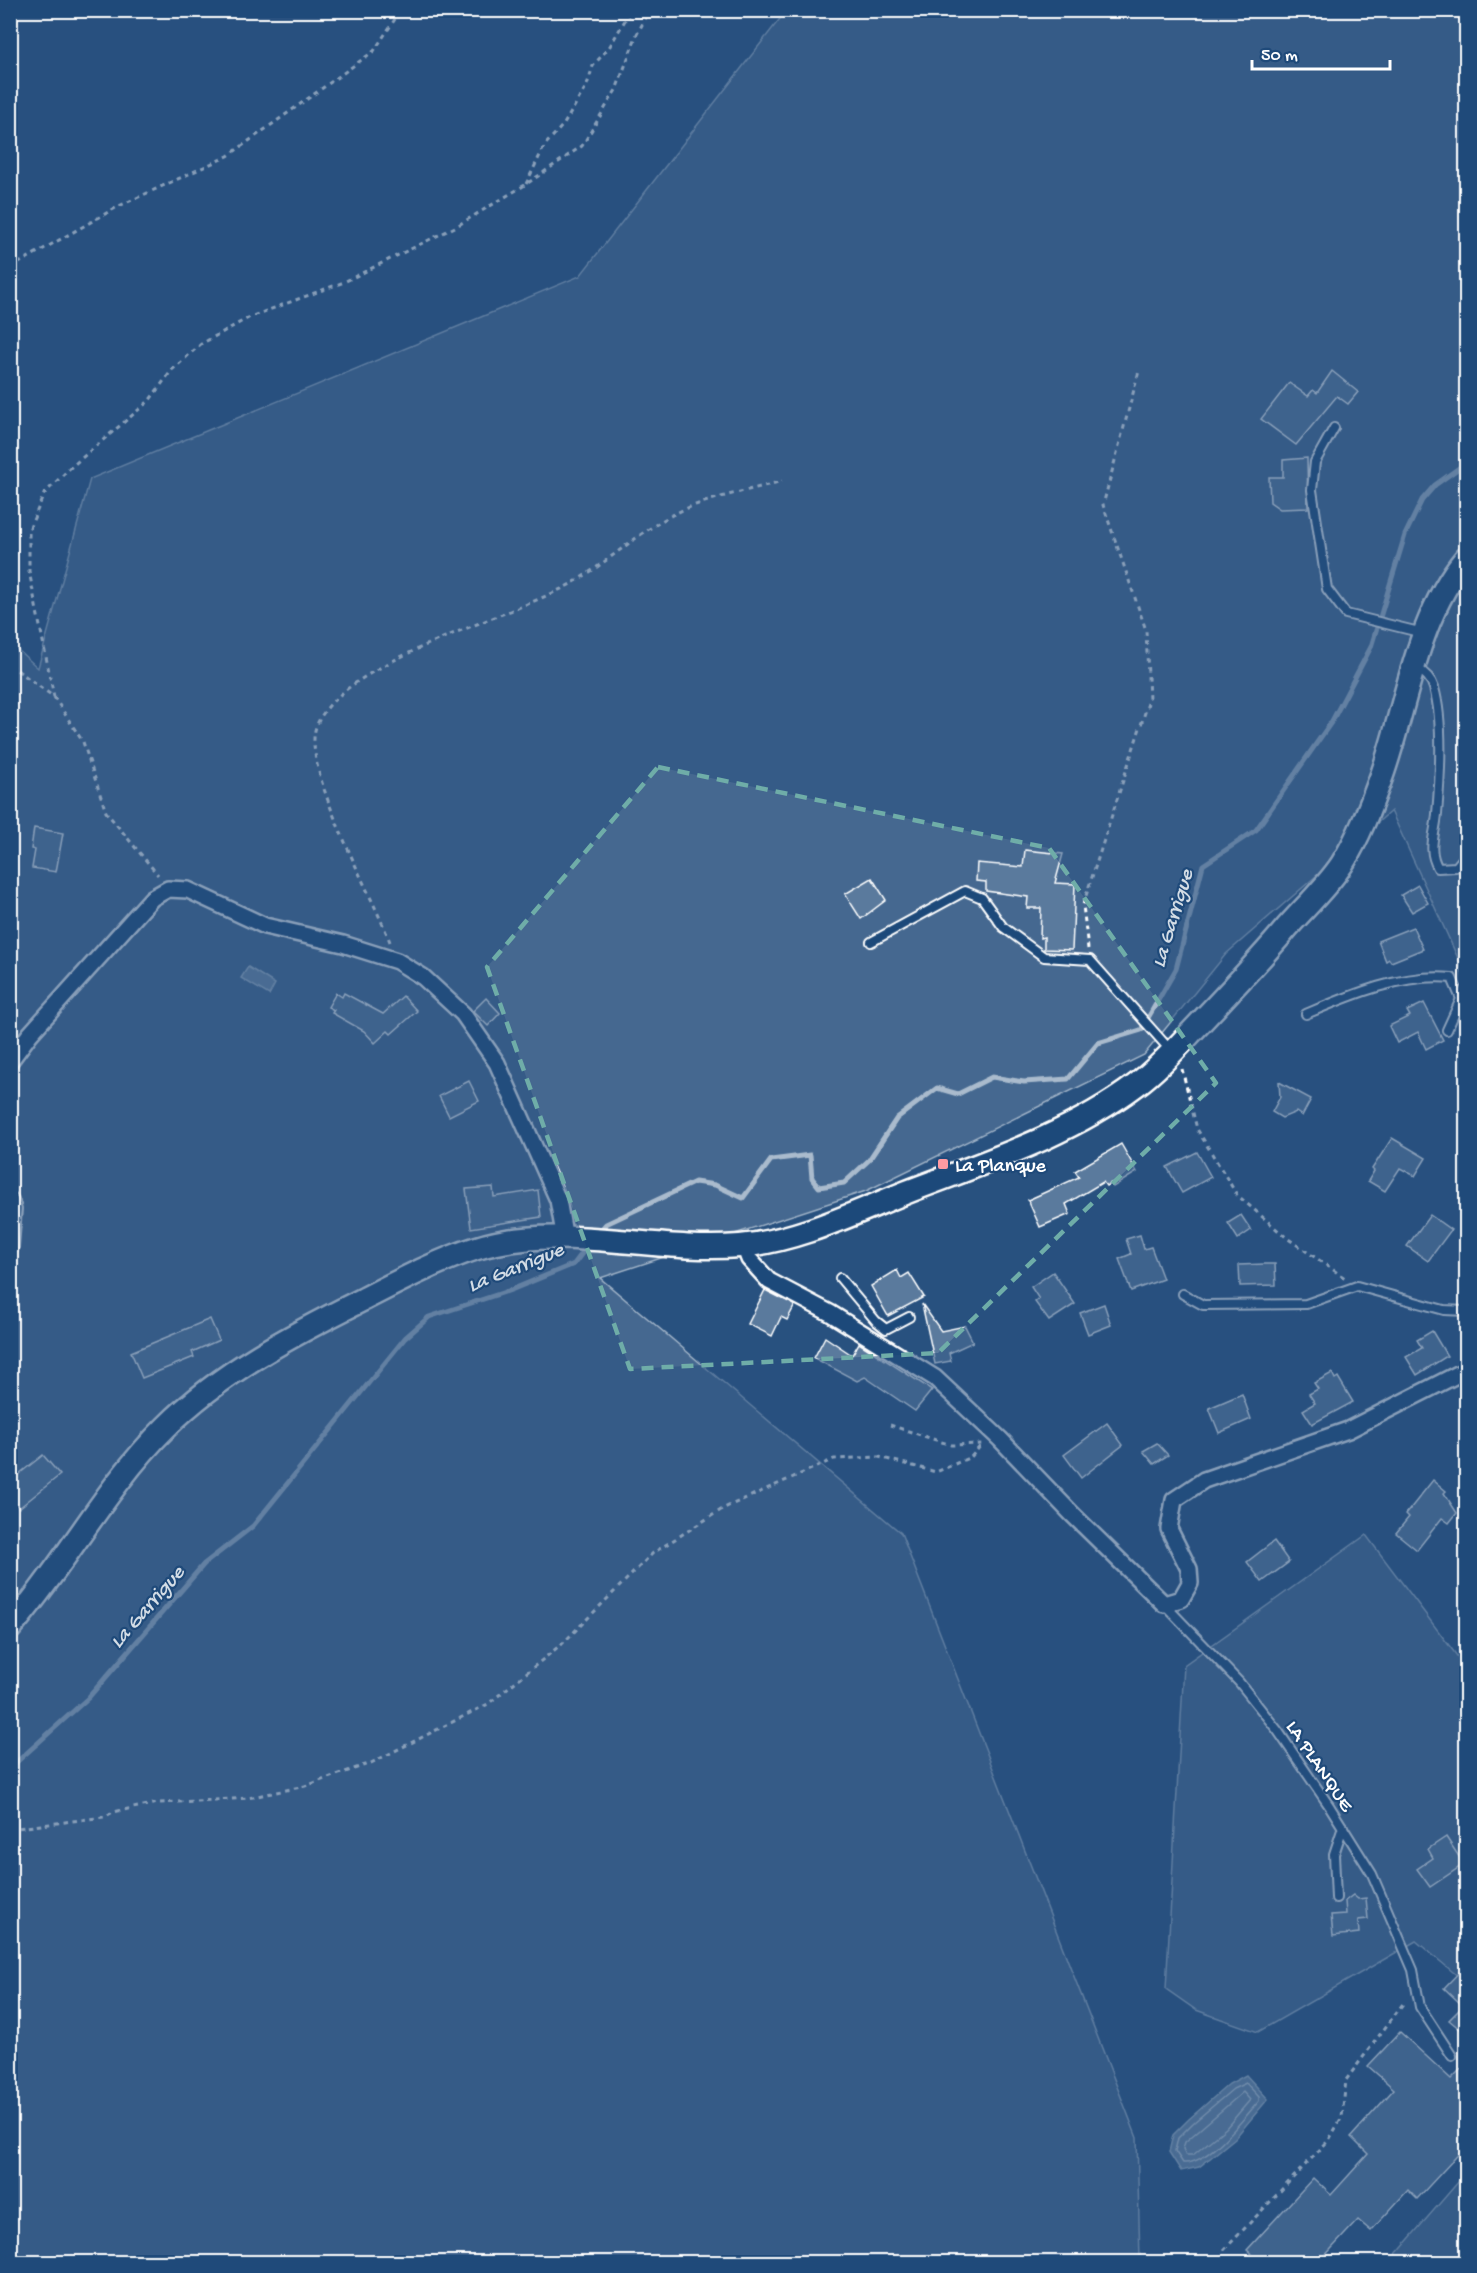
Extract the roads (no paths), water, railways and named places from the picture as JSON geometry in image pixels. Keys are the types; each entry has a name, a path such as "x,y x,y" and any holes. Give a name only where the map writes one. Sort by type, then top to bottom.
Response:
{"street":[{"path":"10,1628 127,1471 165,1428 200,1396 246,1364 302,1330 425,1268 481,1247 528,1240 571,1239 688,1248 744,1246 793,1235 838,1220 1044,1138 1102,1109 1140,1082 1256,964 1341,864 1366,817 1384,770 1425,633 1443,595 1467,558"},
{"path":"10,1061 30,1034 152,898 168,889 188,890 265,926 343,944 397,961 423,976 463,1014 497,1063 558,1200 571,1239"},
{"path":"10,1200 13,1243 10,1247"},
{"path":"744,1246 749,1259 769,1281 830,1313 935,1378 1000,1438 1073,1515 1164,1604 1181,1599 1190,1583 1189,1569 1169,1529 1174,1500 1204,1480 1348,1430 1467,1370"}],"lane":[{"path":"1334,428 1315,462 1312,490 1327,589 1346,614 1370,622 1425,633"},
{"path":"1414,667 1425,673 1434,687 1439,735 1437,814 1431,855 1438,868 1456,867 1467,855"},
{"path":"871,942 964,891 982,898 1002,927 1044,957 1090,960 1172,1052"},
{"path":"1306,1014 1360,992 1432,976 1452,978 1461,999 1447,1030"},
{"path":"840,1278 876,1321 886,1329 909,1317"},
{"path":"1183,1294 1203,1305 1306,1304 1357,1286 1444,1310 1467,1311"},
{"name":"LA PLANQUE","path":"1164,1604 1239,1682 1278,1731 1343,1827 1372,1874 1413,1970 1420,2007 1452,2056"},
{"path":"1336,1898 1334,1854 1343,1827"}],"water":[{"path":"248,967 275,984 269,995 241,978"},
{"path":"1246,2075 1268,2099 1235,2138 1199,2167 1181,2171 1169,2152 1173,2135 1229,2084"}],"waterway":[{"name":"La Garrigue","path":"599,1232 606,1224 695,1182 715,1185 743,1198 771,1160 810,1155 812,1178 819,1187 844,1183 869,1160 897,1118 937,1088 958,1094 992,1077 1024,1082 1068,1079 1098,1043 1141,1030 1176,969 1203,865 1256,830 1332,721 1371,647 1405,535 1422,500 1435,485 1466,463"},
{"name":"La Garrigue","path":"10,1768 88,1698 204,1564 253,1526 405,1338 429,1317 511,1290 574,1264 589,1244"}],"place":[{"name":"La Planque","path":"943,1164"}]}
